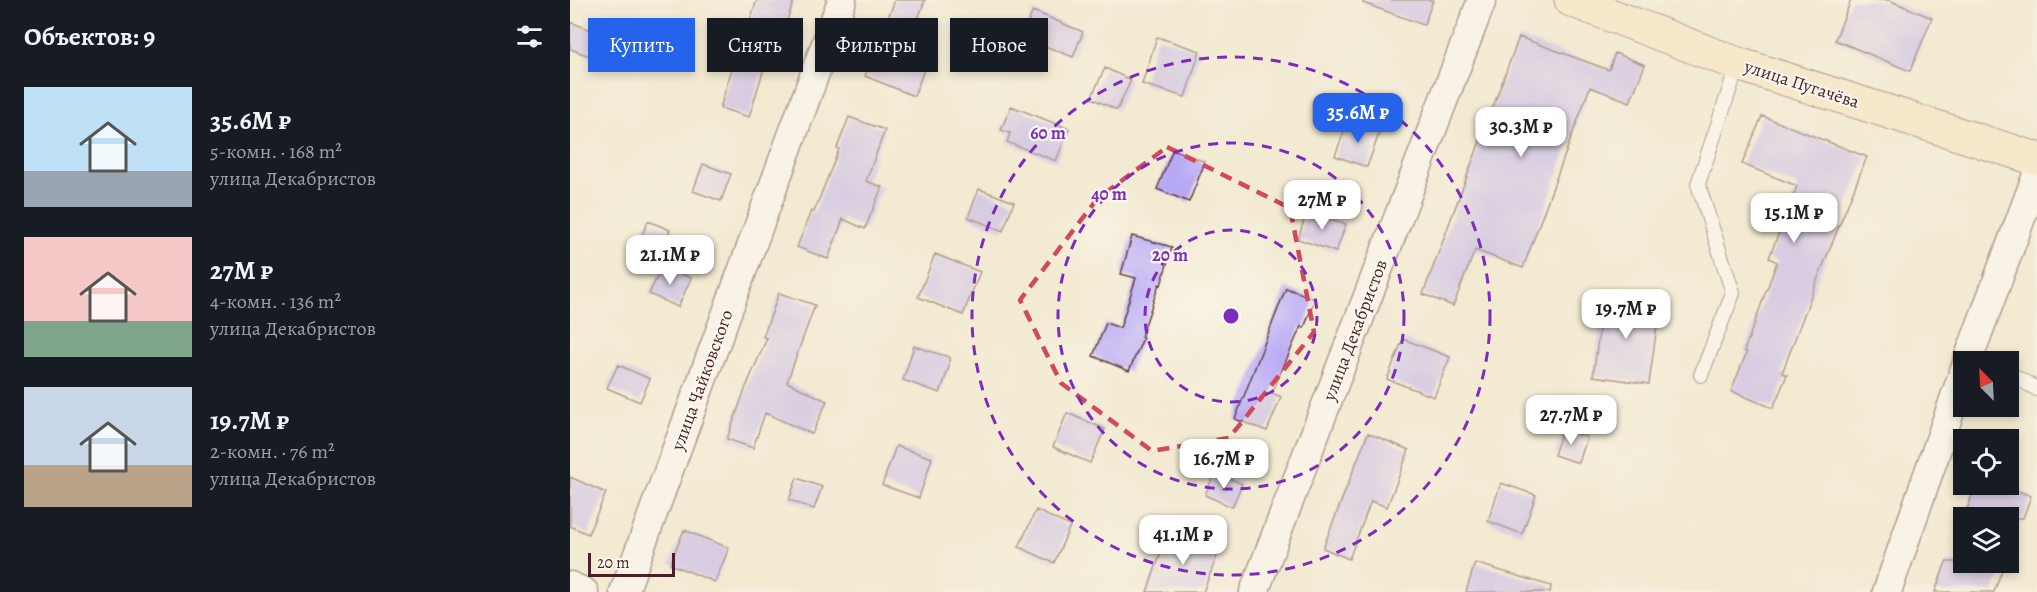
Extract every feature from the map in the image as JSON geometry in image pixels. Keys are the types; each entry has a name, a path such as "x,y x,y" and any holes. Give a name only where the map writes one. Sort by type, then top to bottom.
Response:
{"street":[{"name":"улица Чайковского","path":"624,592 842,0"},
{"name":"улица Декабристов","path":"1254,592 1482,0"},
{"name":"улица Пугачёва","path":"1571,0 1738,64 2037,159"},
{"path":"1973,351 2037,175"},
{"path":"1887,592 1953,408"},
{"path":"570,586 584,592"}],"lane":[{"path":"1701,375 1733,293 1698,184 1738,64"},
{"path":"2019,379 2037,389"}],"highlighted area":[{"path":"1167,147 1290,208 1314,332 1229,438 1152,451 1061,383 1020,300 1097,199"}],"building":[{"path":"757,0 794,0 788,18 751,18"},
{"path":"895,0 925,0 918,18 888,18"},
{"path":"1363,0 1433,0 1424,25 1363,3"},
{"path":"1851,0 1889,0 1932,18 1910,71 1835,40"},
{"path":"1033,11 1083,32 1073,57 1048,47 1048,18 1030,18"},
{"path":"570,22 588,29 588,55 570,49"},
{"path":"1157,37 1200,51 1185,97 1142,84"},
{"path":"1519,37 1609,70 1615,53 1645,65 1630,102 1590,87 1523,268 1475,250 1453,306 1423,294"},
{"path":"1105,68 1131,80 1117,110 1091,98"},
{"path":"731,72 763,72 749,117 720,108"},
{"path":"867,72 923,72 914,96 865,76"},
{"path":"1011,106 1069,129 1056,161 1007,142 1010,133 1001,130"},
{"path":"1762,116 1867,157 1782,373 1787,375 1773,408 1731,391 1747,352 1744,351 1777,262 1769,258 1797,186 1742,164"},
{"path":"849,117 885,130 866,181 882,187 865,229 843,219 828,259 797,247 811,211 814,212"},
{"path":"1348,120 1380,131 1367,167 1335,156"},
{"path":"1173,149 1205,162 1189,202 1157,189"},
{"path":"703,164 731,174 721,201 693,191"},
{"path":"979,189 1014,202 1003,231 968,217"},
{"path":"1307,211 1346,224 1336,252 1298,239"},
{"path":"648,221 670,230 661,251 639,242"},
{"path":"1132,236 1172,247 1161,285 1159,284 1141,337 1143,338 1129,371 1093,356 1106,323 1120,328 1136,278 1121,274"},
{"path":"935,254 980,272 963,315 918,297"},
{"path":"662,266 691,278 678,307 649,294"},
{"path":"1286,288 1315,299 1304,328 1301,326 1272,393 1281,397 1267,431 1235,419"},
{"path":"779,293 815,305 787,382 827,401 812,434 765,413 753,448 727,439 767,338 763,337"},
{"path":"1604,296 1660,304 1649,384 1593,376"},
{"path":"1403,339 1450,357 1434,397 1387,379"},
{"path":"914,346 949,357 949,367 940,393 903,380"},
{"path":"618,365 650,379 640,402 607,388"},
{"path":"1067,413 1105,429 1090,463 1053,447"},
{"path":"1562,430 1587,437 1579,463 1554,455"},
{"path":"1368,433 1409,450 1387,507 1371,501 1349,559 1323,548"},
{"path":"896,446 932,458 919,498 882,485"},
{"path":"1215,472 1242,484 1232,507 1205,495"},
{"path":"570,477 606,493 588,534 570,526"},
{"path":"797,478 822,487 814,509 789,500"},
{"path":"1501,483 1536,495 1522,534 1488,521"},
{"path":"2019,491 2031,496 2023,518 2019,518 2019,507 1968,507 1972,495 2019,495"},
{"path":"1036,510 1070,526 1054,563 1019,547"},
{"path":"684,530 729,548 715,582 670,564"},
{"path":"1168,532 1219,551 1203,592 1147,592"},
{"path":"1946,562 1953,562 1953,573 2001,573 1994,592 1935,592"},
{"path":"1475,563 1551,586 1550,592 1466,592"}]}
